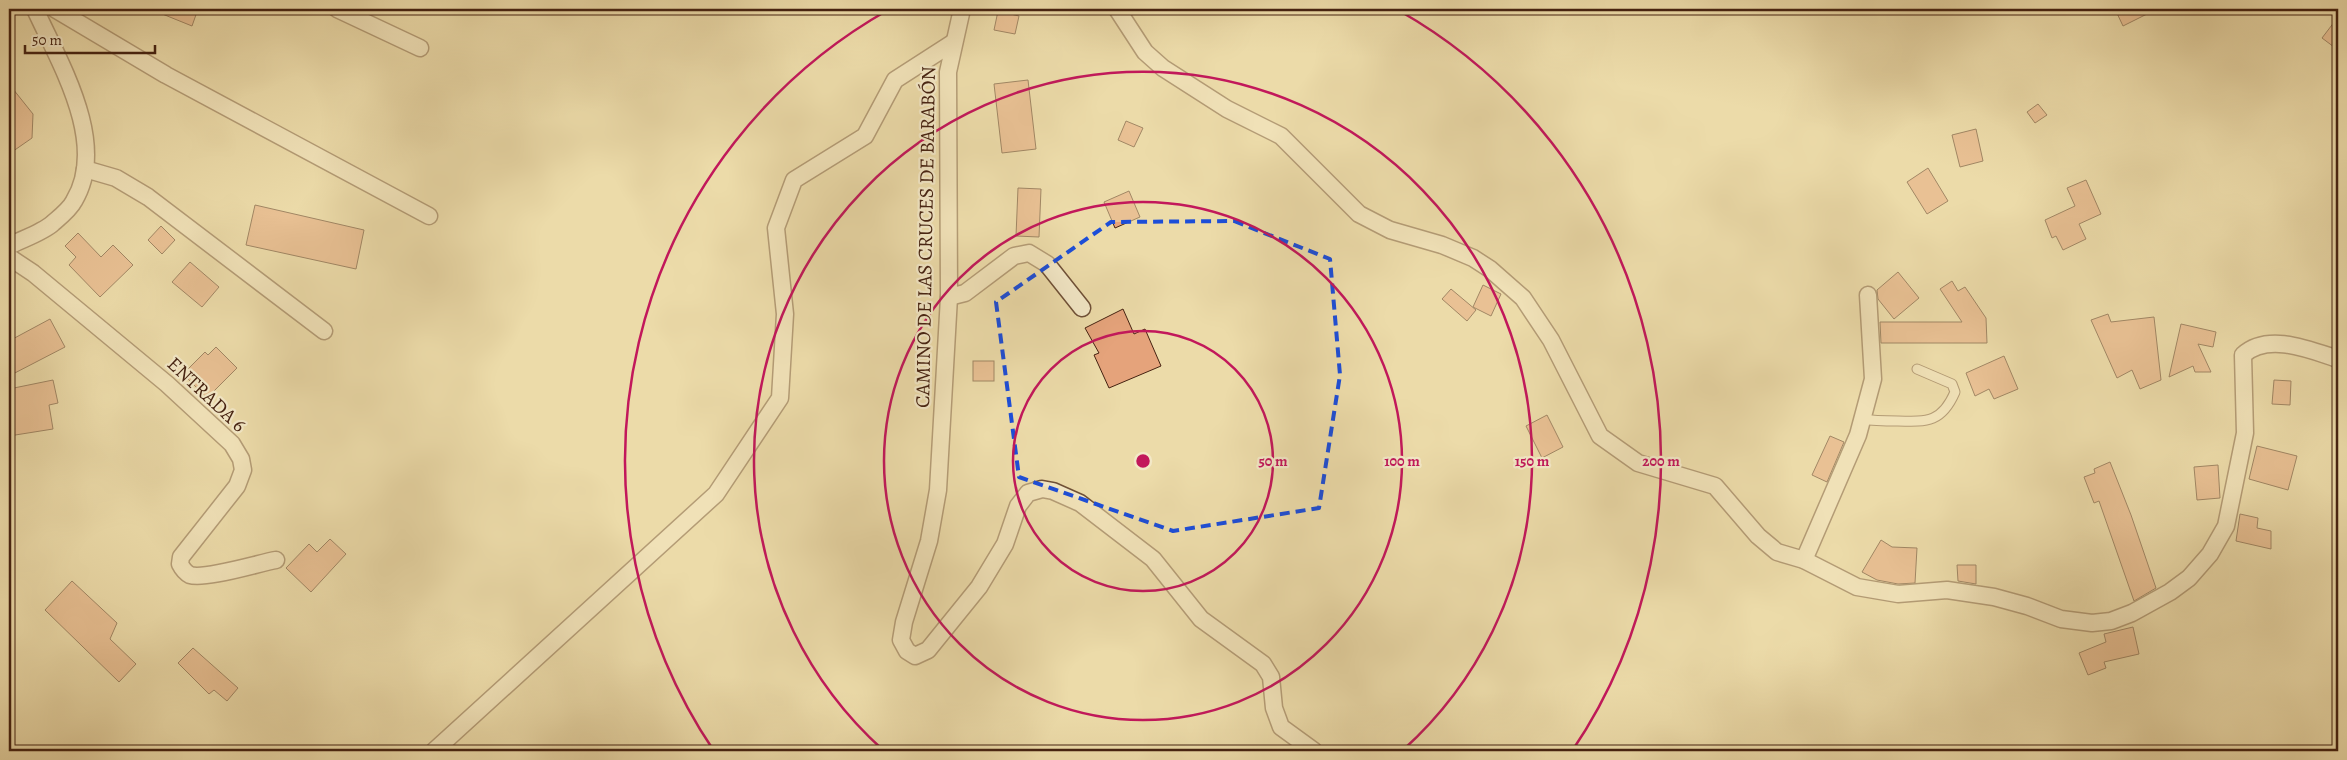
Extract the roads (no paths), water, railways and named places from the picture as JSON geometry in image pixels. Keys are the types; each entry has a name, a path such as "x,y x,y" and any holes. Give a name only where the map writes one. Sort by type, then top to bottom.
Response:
{"street":[{"path":"9,246 52,225 74,201 85,169 85,137 77,103 35,9"},
{"path":"55,9 166,75 429,216"},
{"path":"337,9 420,48"},
{"name":"CAMINO DE LAS CRUCES DE BARABÓN","path":"962,9 948,72 949,297 938,490 929,541 904,622 901,640 907,651 915,656 928,650 980,587 1004,544 1018,506 1028,493 1042,490 1053,491 1080,503 1153,559 1200,619 1263,664 1271,677 1274,708 1281,727 1314,751"},
{"path":"1117,9 1145,52 1163,68 1227,108 1281,136 1359,214 1390,230 1473,258 1490,269 1517,292 1551,340 1600,436 1638,463 1715,486 1758,536 1777,552 1804,560 1857,587 1898,594 1947,590 2018,604 2061,619 2092,623 2111,621 2132,613 2170,592 2189,578 2218,542 2231,508 2245,433 2243,355 2251,348 2259,345 2278,344 2308,349 2338,359"},
{"path":"434,751 716,494 780,398 785,314 776,228 794,180 865,136 895,80 954,42"},
{"path":"85,169 116,178 148,197 324,331"},
{"path":"949,297 965,293 1014,256 1029,253 1047,264 1082,308"},
{"name":"ENTRADA 6","path":"9,257 33,273 167,384 232,444 241,459 243,470 237,486 181,557 180,564 183,569 191,575 209,575 276,560"},
{"path":"1804,560 1858,435 1873,379 1868,295"}],"lane":[{"path":"1862,418 1926,422 1938,417 1949,406 1955,392 1952,384 1917,369"}]}
